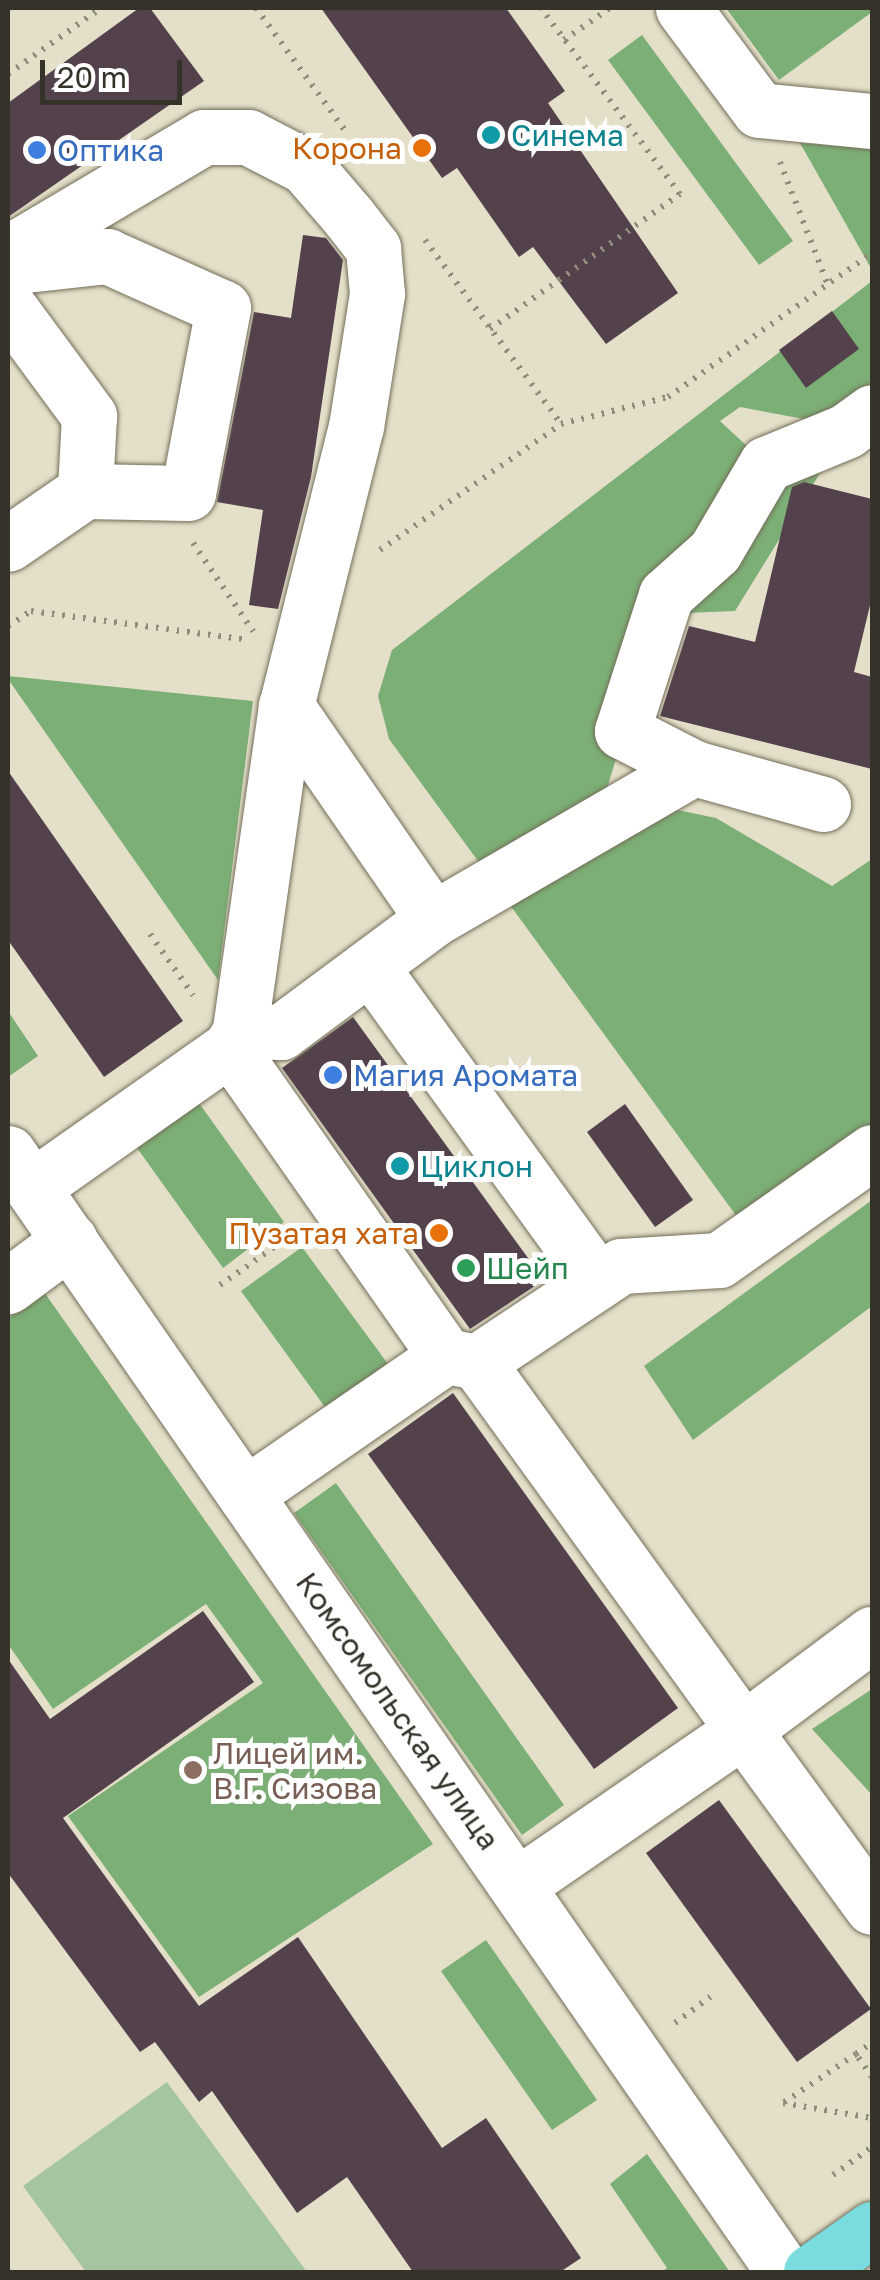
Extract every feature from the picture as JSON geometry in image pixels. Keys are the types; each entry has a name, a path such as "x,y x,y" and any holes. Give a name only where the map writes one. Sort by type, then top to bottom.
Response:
{"main road":[{"path":"810,2272 872,2229"}],"street":[{"path":"683,8 759,110 872,121"},
{"path":"8,254 204,138 248,138 306,167 373,248 377,294 356,426 286,706 235,1040 338,1202 743,1730 872,1907"},
{"path":"8,266 107,256 223,308 188,492 84,491 8,544"},
{"path":"8,306 89,416 84,491"},
{"path":"823,804 694,768 622,731 666,595 715,551 766,464 846,431 872,412"},
{"path":"286,706 433,919"},
{"path":"20,1170 235,1040 281,1032 433,919 694,768"},
{"path":"370,966 598,1281"},
{"path":"246,1494 461,1359 621,1266 719,1260 872,1152"},
{"name":"Комсомольская улица","path":"20,1170 28,1261 246,1494 784,2272"},
{"path":"519,1884 743,1730 872,1634"}],"path":[{"path":"8,74 101,8"},
{"path":"540,8 680,194 490,330 561,424"},
{"path":"564,40 610,8"},
{"path":"759,110 828,285"},
{"path":"373,555 561,424 668,397 872,253"},
{"path":"8,626 30,611 260,641 158,492"},
{"path":"150,934 196,1000"},
{"path":"220,1285 338,1202"},
{"path":"870,2044 783,2103 872,2118"},
{"path":"856,2054 872,2077"},
{"path":"833,2176 872,2147"}],"green space":[{"path":"726,8 872,8 872,12 779,80"},
{"path":"642,35 793,241 759,265 608,60"},
{"path":"800,143 872,149 872,270"},
{"path":"872,281 872,385 820,422 740,407 720,421 781,478 846,431 735,611 660,614 605,795 716,818 832,886 872,859 872,1131 743,1225 389,739 378,696 392,650"},
{"path":"8,679 253,701 218,980"},
{"path":"8,1011 38,1056 8,1077"},
{"path":"194,1096 284,1222 223,1268 132,1141"},
{"path":"872,1200 872,1306 693,1440 644,1366"},
{"path":"302,1247 388,1364 327,1410 241,1291"},
{"path":"44,1292 433,1844 199,1997 68,1816 263,1683 206,1604 53,1709 8,1644 8,1318"},
{"path":"336,1483 564,1805 522,1835 294,1513"},
{"path":"872,1689 872,1795 812,1729"},
{"path":"486,1940 597,2100 552,2130 441,1971"},
{"path":"167,2082 307,2272 86,2272 23,2186"},
{"path":"647,2154 730,2272 661,2272 667,2268 610,2184"}],"building":[{"path":"139,8 150,8 204,81 8,217 8,103"},
{"name":"Синема","path":"321,8 506,8 565,91 548,103 678,293 606,344 533,247 519,257 457,168 442,178"},
{"path":"303,235 326,238 343,260 311,477 278,609 249,605 263,510 217,502 254,312 291,318"},
{"path":"832,311 859,349 806,388 779,350"},
{"path":"804,482 872,499 872,597 854,672 872,677 872,769 660,716 689,626 755,642 792,487"},
{"path":"8,771 183,1021 104,1077 8,940"},
{"name":"Циклон","path":"353,1017 544,1280 470,1329 282,1068"},
{"path":"625,1104 693,1200 655,1227 587,1132"},
{"path":"453,1393 678,1708 594,1769 368,1454"},
{"path":"203,1611 254,1682 63,1818 199,2006 298,1937 442,2148 486,2118 581,2258 560,2272 413,2272 347,2177 297,2213 212,2091 199,2102 155,2042 140,2052 8,1873 8,1659 50,1719"},
{"path":"719,1800 871,2009 797,2062 646,1853"}],"place":[{"name":"Синема","path":"491,135"},
{"name":"Корона","path":"422,148"},
{"name":"Оптика","path":"37,150"},
{"name":"Магия Аромата","path":"333,1075"},
{"name":"Циклон","path":"400,1166"},
{"name":"Пузатая хата","path":"439,1233"},
{"name":"Шейп","path":"466,1268"},
{"name":"Лицей им. В.Г. Сизова","path":"193,1770"}]}
